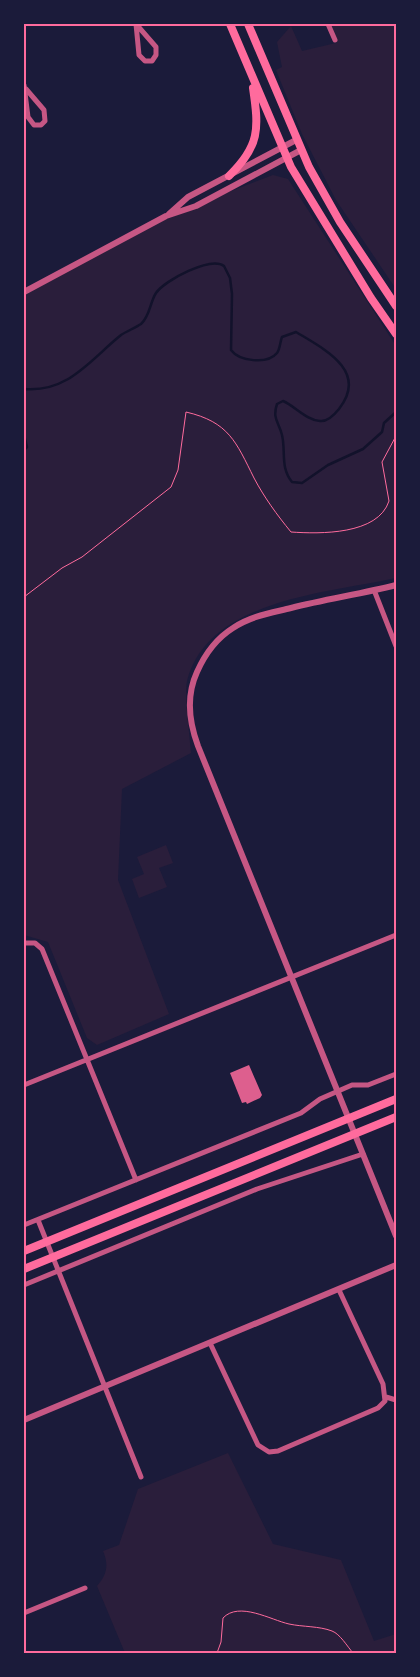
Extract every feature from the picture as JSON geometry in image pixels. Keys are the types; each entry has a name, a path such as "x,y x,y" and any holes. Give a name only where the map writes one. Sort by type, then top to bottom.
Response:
{"main road":[{"path":"230,24 286,158 371,298 396,334"},
{"path":"248,24 301,150 340,222 396,306"},
{"path":"229,176 248,156 256,139 257,116 251,76"},
{"path":"24,1251 396,1099"},
{"path":"24,1269 396,1117"}],"street":[{"path":"136,24 156,47 156,55 152,61 144,61 139,55 136,24"},
{"path":"328,24 335,40"},
{"path":"25,87 44,110 46,121 41,125 34,125 28,117 25,87"},
{"path":"166,216 188,197 296,140"},
{"path":"24,292 166,216 196,206 301,150"},
{"path":"396,585 254,617 234,627 215,643 199,667 193,682 190,704 192,727 396,1236"},
{"path":"374,590 396,646"},
{"path":"24,1085 396,934"},
{"path":"24,943 35,943 42,950 136,1180"},
{"path":"24,1225 301,1114 317,1100 354,1084 368,1085 396,1074"},
{"path":"24,1285 258,1189 363,1154"},
{"path":"38,1220 141,1477"},
{"path":"24,1420 396,1266"},
{"path":"210,1343 260,1446 269,1452 278,1450 378,1408 386,1397 384,1384 339,1290"},
{"path":"386,1397 396,1400"},
{"path":"24,1613 85,1588"}],"path":[{"path":"24,597 82,557 171,487 178,470 186,412 212,421 228,431 239,445 269,502 292,532 332,532 362,526 376,519 387,507 389,501 382,462 396,436"},
{"path":"217,1653 221,1642 223,1618 228,1614 241,1612 260,1615 290,1624 330,1630 338,1635 353,1653"}],"shaded area":[{"path":"328,24 396,24 396,289 336,200 302,134 276,70 282,67 277,42 291,26 302,51 336,43"},
{"path":"273,175 288,179 396,346 396,578 274,604 244,616 219,632 199,654 186,687 191,753 122,789 118,880 169,1014 97,1045 87,1038 48,942 24,935 24,292 166,216"},
{"path":"166,845 173,863 159,868 167,887 139,898 132,879 144,874 137,857"},
{"path":"228,1453 273,1544 341,1560 374,1641 396,1634 396,1653 125,1653 97,1586 106,1570 103,1551 119,1545 138,1489"}],"building":[{"path":"249,1065 262,1095 260,1098 247,1104 246,1102 242,1103 230,1073"}],"waterway":[{"path":"24,389 40,389 53,386 77,373 121,335 144,321 156,293 161,288 188,271 209,264 218,264 224,266 230,278 232,294 231,350 235,354 246,359 267,359 277,353 282,337 296,332 330,354 346,372 349,383 347,395 337,411 326,420 320,421 305,416 283,401 277,404 276,417 282,435 286,471 292,482 302,483 328,465 363,449 382,432 384,423 396,412"},
{"path":"24,435 27,447 24,450"}]}
